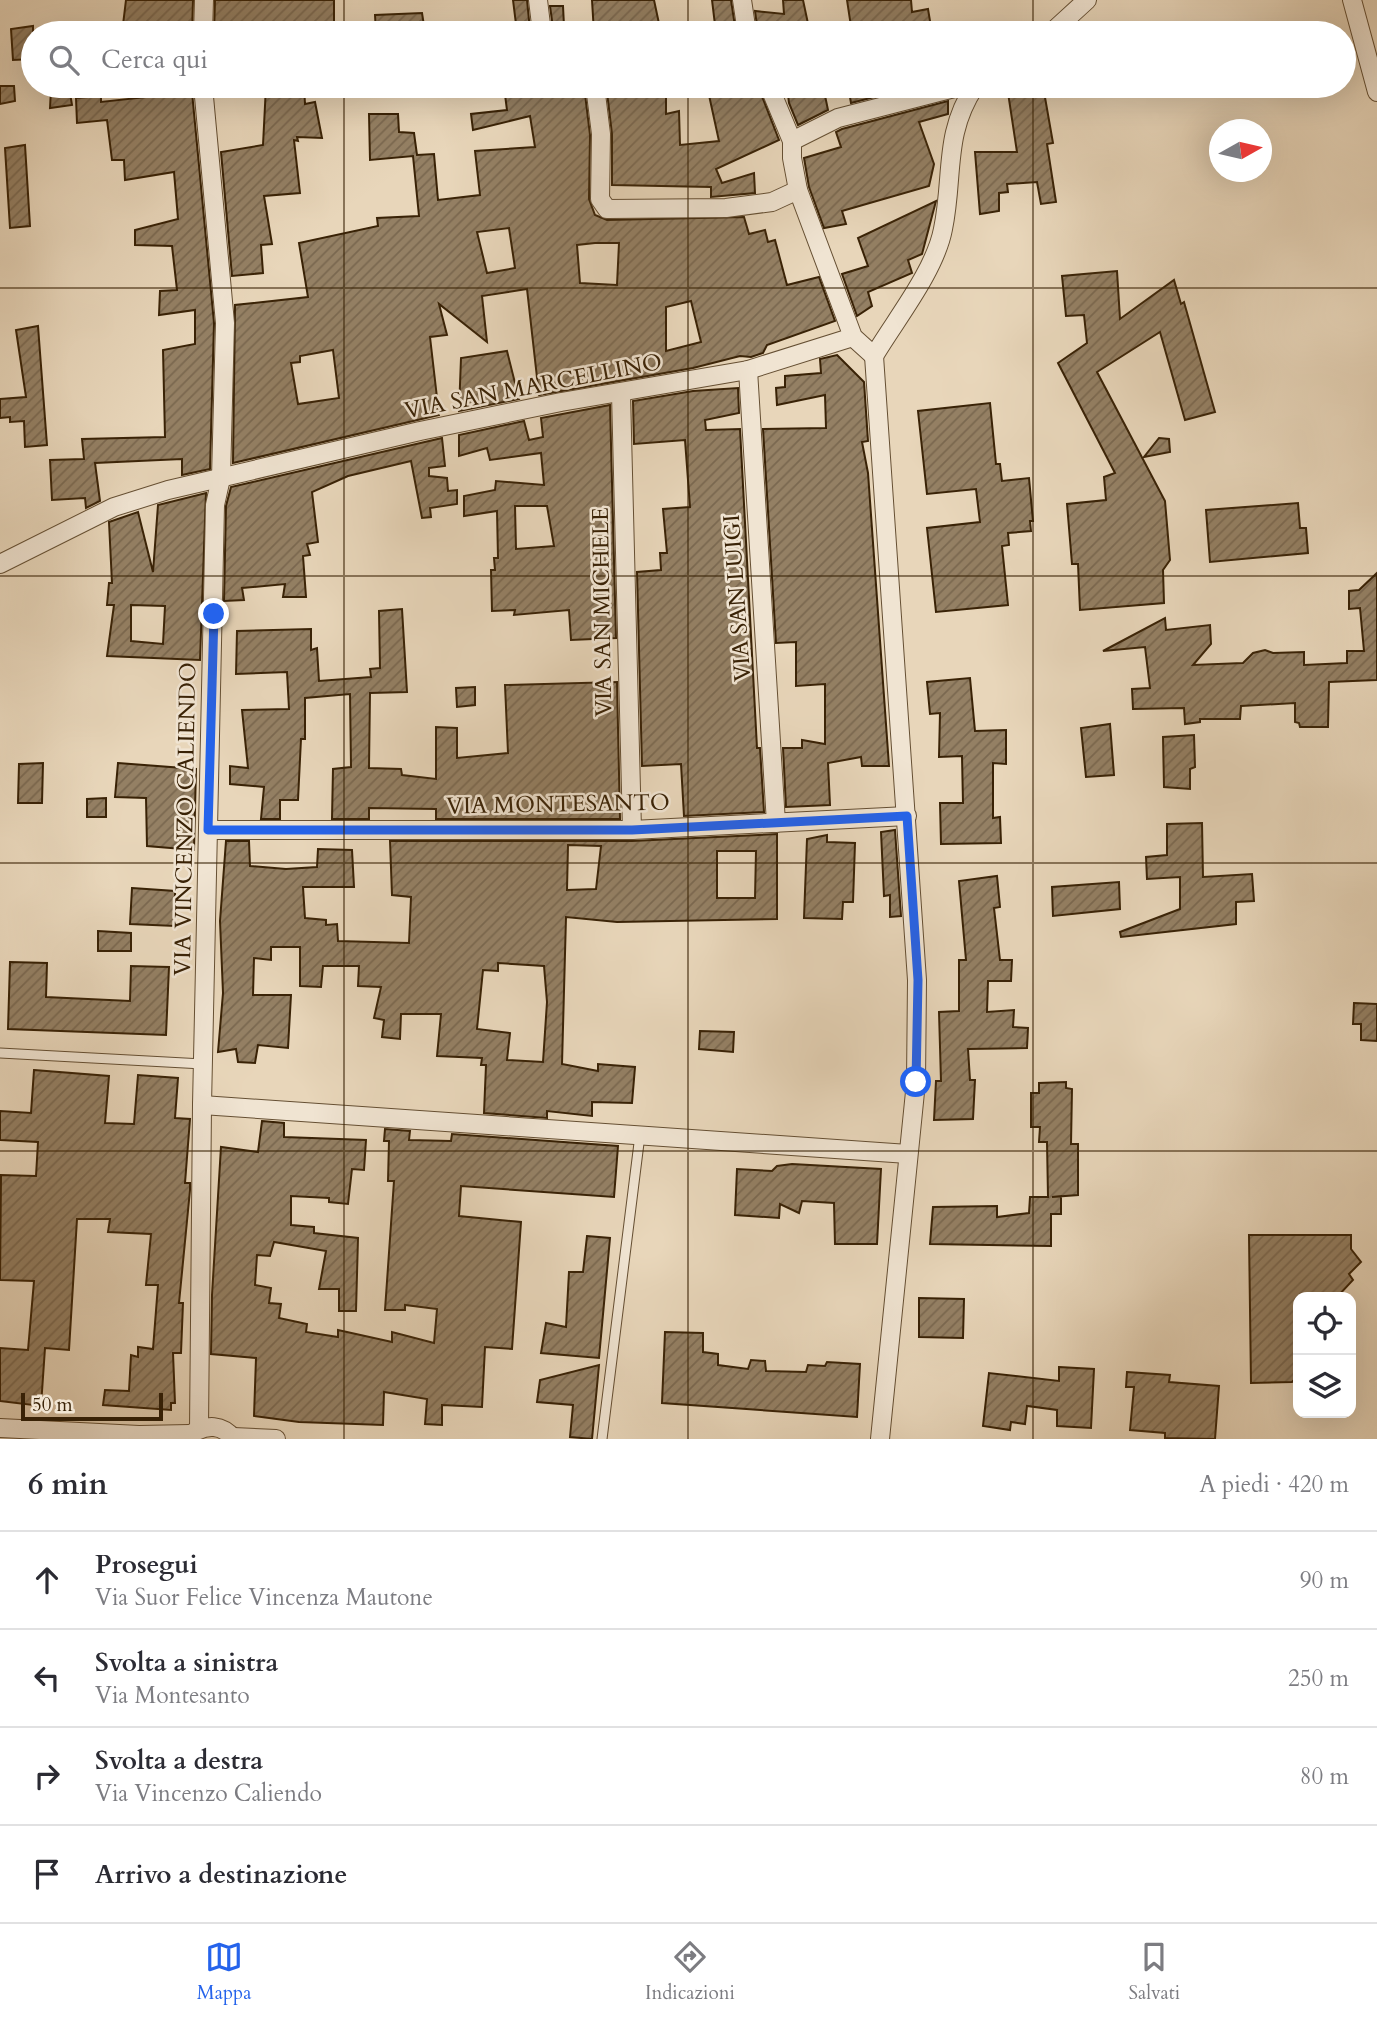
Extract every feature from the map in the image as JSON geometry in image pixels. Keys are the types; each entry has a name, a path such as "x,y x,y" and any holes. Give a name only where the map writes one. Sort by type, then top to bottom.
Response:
{"street":[{"path":"204,0 204,21"},
{"path":"538,0 541,21"},
{"path":"742,0 745,21"},
{"path":"1064,21 1087,0"},
{"path":"1352,0 1377,92"},
{"name":"VIA VINCENZO CALIENDO","path":"192,1434 215,505 221,478 225,323 204,98"},
{"path":"596,98 601,134 600,199 607,209 726,208 772,202 798,190"},
{"path":"774,98 792,141 798,190 853,337 874,356"},
{"path":"792,141 838,118 916,98"},
{"path":"880,1439 916,1082 918,980 874,356 933,258 943,231 955,127 967,98"},
{"name":"VIA SAN MARCELLINO","path":"0,564 114,507 168,490 420,431 561,402 621,394 748,370 853,337"},
{"name":"VIA SAN LUIGI","path":"748,370 776,822"},
{"name":"VIA SAN MICHELE","path":"621,394 632,830"},
{"name":"VIA MONTESANTO","path":"208,830 632,830 907,816"},
{"path":"202,1105 908,1154"},
{"path":"0,1428 192,1434 213,1426 234,1438 276,1439"}],"lane":[{"path":"0,1053 203,1064"},
{"path":"602,1439 640,1135"}],"building":[{"path":"126,0 193,0 192,21 123,21"},
{"path":"215,0 334,0 334,21 214,21"},
{"path":"513,0 527,0 529,21 516,21"},
{"path":"592,0 654,0 658,21 593,21"},
{"path":"712,0 731,0 734,21 715,21"},
{"path":"783,0 803,0 807,21 756,21 755,11 784,14"},
{"path":"847,0 911,0 912,12 928,9 930,21 850,21"},
{"path":"550,6 563,6 564,21 552,21"},
{"path":"422,13 423,21 375,21 375,15"},
{"path":"21,28 21,60 13,60 11,29"},
{"path":"0,86 14,86 15,101 0,104"},
{"path":"51,98 71,98 72,105 50,108"},
{"path":"76,98 101,98 101,102 137,98 193,98 214,323 210,469 182,475 182,459 95,463 100,501 86,508 85,498 52,500 50,460 84,459 82,439 165,437 163,350 195,344 195,310 159,315 160,291 177,290 172,246 135,245 135,230 178,219 174,172 125,180 124,160 112,160 107,120 77,123"},
{"path":"265,98 305,98 305,104 315,102 322,138 297,137 298,141 294,140 300,193 264,196 272,244 261,245 263,273 232,276 221,152 263,145"},
{"path":"505,98 585,98 590,135 589,199 595,215 607,220 744,217 749,234 765,230 768,242 775,240 787,285 819,277 835,321 767,345 763,353 751,357 740,356 693,368 539,395 527,289 482,296 487,342 439,304 447,335 430,337 439,415 233,463 235,305 308,297 299,243 378,226 377,218 419,216 413,156 370,160 369,114 398,114 399,132 414,133 417,155 434,154 438,200 480,195 475,151 535,147 530,116 473,130 471,114 507,110","holes":["509,228 515,268 487,273 477,232","619,243 617,285 580,283 577,245","691,301 701,342 666,351 666,307","333,350 339,398 298,404 291,363 300,362 300,356"]},
{"path":"608,98 666,98 666,114 679,111 680,145 719,141 710,98 763,98 779,140 716,169 722,183 754,173 755,193 711,197 711,187 612,185 612,134"},
{"path":"788,98 826,98 828,110 798,125"},
{"path":"850,98 870,98 851,103"},
{"path":"1009,98 1045,98 1053,143 1047,144 1056,202 1041,204 1037,182 1007,184 1008,192 999,193 999,211 980,214 975,152 1017,152"},
{"path":"948,101 948,114 919,122 934,164 929,186 842,211 846,224 824,228 809,187 804,158 841,147 836,132 842,129"},
{"path":"25,145 30,226 10,228 5,148"},
{"path":"936,201 922,254 908,260 912,273 868,292 872,306 857,316 842,274 868,266 858,238"},
{"path":"1117,271 1120,319 1174,280 1181,304 1184,302 1215,412 1185,420 1160,332 1097,372 1165,501 1170,560 1163,570 1164,603 1080,610 1078,564 1072,564 1067,504 1106,500 1104,477 1115,473 1058,363 1087,343 1084,315 1066,316 1062,276"},
{"path":"38,326 47,445 25,447 24,421 10,422 10,417 0,418 0,399 26,397 16,330"},
{"path":"507,351 519,399 459,411 461,358"},
{"path":"837,355 864,382 868,441 862,442 868,473 889,766 862,766 861,757 828,763 830,805 786,807 783,748 802,748 802,740 825,744 825,684 796,686 796,642 776,643 763,429 826,428 825,395 777,405 776,388 785,387 785,376 821,373 820,359"},
{"path":"738,388 739,413 705,420 706,430 740,429 757,748 760,748 764,812 684,816 681,764 642,766 637,572 661,570 660,553 667,553 663,509 690,507 685,440 634,444 633,401 693,391"},
{"path":"990,403 996,464 1000,464 1002,481 1029,478 1033,521 1030,521 1031,531 1008,533 1009,545 1002,546 1008,605 936,612 927,528 980,522 976,489 927,494 918,411"},
{"path":"610,405 616,638 571,640 569,610 514,615 515,610 492,611 491,570 495,570 494,558 498,558 497,511 464,516 464,496 495,490 496,481 544,485 541,453 490,460 487,448 459,456 459,435 524,421 529,440 543,437 541,418","holes":["515,506 547,506 554,546 516,549"]},
{"path":"442,438 445,466 429,468 429,476 447,478 448,491 457,490 457,504 430,508 431,517 422,518 411,461 348,476 312,492 318,542 307,544 310,555 303,556 306,597 283,597 285,584 242,588 244,600 224,601 226,506 231,487"},
{"path":"1159,438 1169,439 1170,452 1144,457"},
{"path":"206,493 200,660 107,656 114,605 107,605 109,583 112,583 109,522 138,512 153,572 158,505","holes":["131,605 165,606 163,644 131,641"]},
{"path":"1298,503 1300,528 1306,528 1308,553 1210,562 1206,510"},
{"path":"1377,573 1377,680 1329,682 1328,727 1300,727 1299,723 1295,722 1295,703 1241,706 1240,719 1200,719 1200,722 1185,724 1184,708 1133,709 1132,689 1150,688 1145,647 1103,651 1165,618 1166,630 1210,625 1211,644 1193,665 1243,663 1253,653 1265,650 1273,653 1304,652 1304,665 1347,663 1347,651 1364,651 1360,608 1349,609 1349,591 1359,590"},
{"path":"402,609 407,692 370,693 369,768 401,769 402,775 436,779 436,727 457,728 457,758 508,753 505,685 617,682 620,819 436,819 436,809 369,808 369,819 332,819 333,769 351,767 350,694 305,698 305,739 301,739 298,800 280,800 280,819 261,819 264,787 230,784 230,766 248,768 242,710 289,709 287,672 236,674 237,631 311,629 311,650 317,648 319,681 371,677 370,669 380,668 379,611"},
{"path":"970,678 975,731 1006,730 1006,764 993,763 993,818 1000,817 1001,843 941,844 940,803 963,803 962,756 939,757 940,713 930,714 927,682"},
{"path":"475,687 475,705 457,707 456,688"},
{"path":"1110,724 1114,775 1086,777 1081,728"},
{"path":"1194,735 1195,767 1190,769 1190,789 1164,787 1163,737"},
{"path":"43,763 42,803 18,803 19,764"},
{"path":"118,763 196,769 194,850 147,846 146,798 115,797"},
{"path":"106,798 106,817 87,817 87,799"},
{"path":"1202,823 1203,877 1252,874 1254,901 1236,902 1236,924 1121,937 1120,932 1180,909 1180,877 1147,879 1146,857 1167,855 1167,824"},
{"path":"895,830 901,916 890,917 890,895 884,896 881,832"},
{"path":"777,834 777,919 617,922 566,917 562,1064 598,1071 598,1064 635,1067 632,1103 592,1102 592,1116 547,1111 547,1118 484,1113 486,1065 481,1065 482,1058 437,1056 441,1014 401,1014 400,1039 382,1037 384,1020 374,1018 381,987 358,986 359,966 323,966 321,987 300,986 300,947 271,947 271,960 254,958 253,995 291,995 288,1048 258,1045 255,1063 238,1062 236,1049 218,1052 223,993 220,921 226,841 249,841 250,866 286,869 317,867 318,849 352,850 354,887 303,887 305,918 326,920 326,925 337,924 338,941 409,943 411,897 392,895 390,841 632,841","holes":["568,845 601,846 596,889 567,890","717,851 756,851 755,898 717,898","498,963 544,966 547,1002 543,1062 507,1060 510,1033 477,1029 483,970 498,971"]},
{"path":"827,835 827,842 855,843 853,902 843,902 842,919 804,918 807,839"},
{"path":"997,876 1000,907 994,908 1000,960 1012,960 1011,981 988,981 987,1012 1014,1010 1013,1027 1028,1028 1027,1048 968,1049 970,1080 975,1080 973,1119 934,1120 936,1081 941,1081 939,1012 959,1011 959,960 966,960 959,881"},
{"path":"1119,882 1120,909 1053,916 1052,887"},
{"path":"132,888 175,891 175,926 130,924"},
{"path":"98,931 131,933 131,951 98,951"},
{"path":"10,962 47,963 46,997 130,1001 131,966 169,967 166,1035 8,1029"},
{"path":"1354,1003 1377,1004 1377,1041 1361,1040 1361,1024 1353,1024"},
{"path":"700,1031 734,1032 733,1052 699,1049"},
{"path":"34,1070 109,1076 105,1123 134,1124 138,1075 178,1078 175,1118 190,1119 185,1183 190,1183 190,1190 179,1303 183,1303 181,1353 173,1353 175,1403 171,1403 171,1410 103,1405 105,1390 129,1391 131,1355 138,1357 138,1347 153,1349 158,1285 146,1285 151,1234 108,1232 110,1219 77,1219 69,1350 45,1348 41,1406 0,1401 0,1348 28,1350 34,1281 0,1280 1,1175 36,1176 38,1142 0,1140 0,1111 31,1113"},
{"path":"1066,1082 1066,1088 1072,1089 1071,1144 1078,1144 1078,1195 1061,1196 1061,1214 1051,1214 1051,1246 930,1244 933,1207 997,1206 997,1217 1029,1213 1030,1197 1048,1197 1047,1142 1039,1142 1040,1127 1031,1127 1031,1093 1039,1093 1039,1083"},
{"path":"262,1121 284,1123 284,1137 366,1140 364,1170 352,1169 348,1204 329,1202 329,1198 291,1196 291,1225 314,1227 314,1233 358,1238 356,1311 339,1311 339,1289 319,1289 326,1251 274,1242 270,1256 257,1255 255,1285 271,1288 269,1303 281,1304 279,1318 307,1324 306,1332 338,1337 338,1330 392,1342 392,1332 434,1343 437,1309 405,1305 405,1310 385,1310 394,1181 388,1181 389,1141 384,1141 385,1129 410,1131 409,1140 451,1141 452,1134 618,1146 614,1197 461,1186 459,1216 521,1222 512,1349 485,1347 482,1407 442,1405 442,1425 425,1424 427,1399 384,1392 383,1425 299,1422 254,1416 256,1358 211,1354 212,1295 221,1147 258,1152"},
{"path":"792,1164 881,1169 877,1244 835,1244 834,1203 802,1201 799,1213 780,1204 779,1218 735,1215 737,1169 772,1171 777,1166"},
{"path":"1249,1235 1351,1235 1351,1249 1361,1262 1349,1274 1353,1280 1342,1292 1293,1292 1293,1381 1251,1383"},
{"path":"587,1236 610,1238 599,1358 541,1353 546,1323 566,1327 569,1272 583,1272"},
{"path":"919,1298 964,1299 963,1338 919,1337"},
{"path":"665,1332 703,1333 703,1352 718,1354 718,1365 748,1369 751,1360 765,1361 766,1371 806,1372 808,1365 825,1366 827,1362 860,1364 857,1417 662,1403"},
{"path":"599,1365 592,1439 570,1437 573,1405 537,1402 540,1380"},
{"path":"1059,1367 1094,1369 1091,1428 1057,1426 1057,1410 1027,1406 1025,1424 1011,1422 1010,1430 983,1426 989,1373 1059,1381"},
{"path":"1127,1372 1170,1375 1169,1382 1219,1386 1215,1439 1165,1438 1165,1433 1130,1430 1134,1387 1126,1387"}],"route":[{"path":"214,614 208,830 632,830 907,816 918,980 916,1082"}]}
